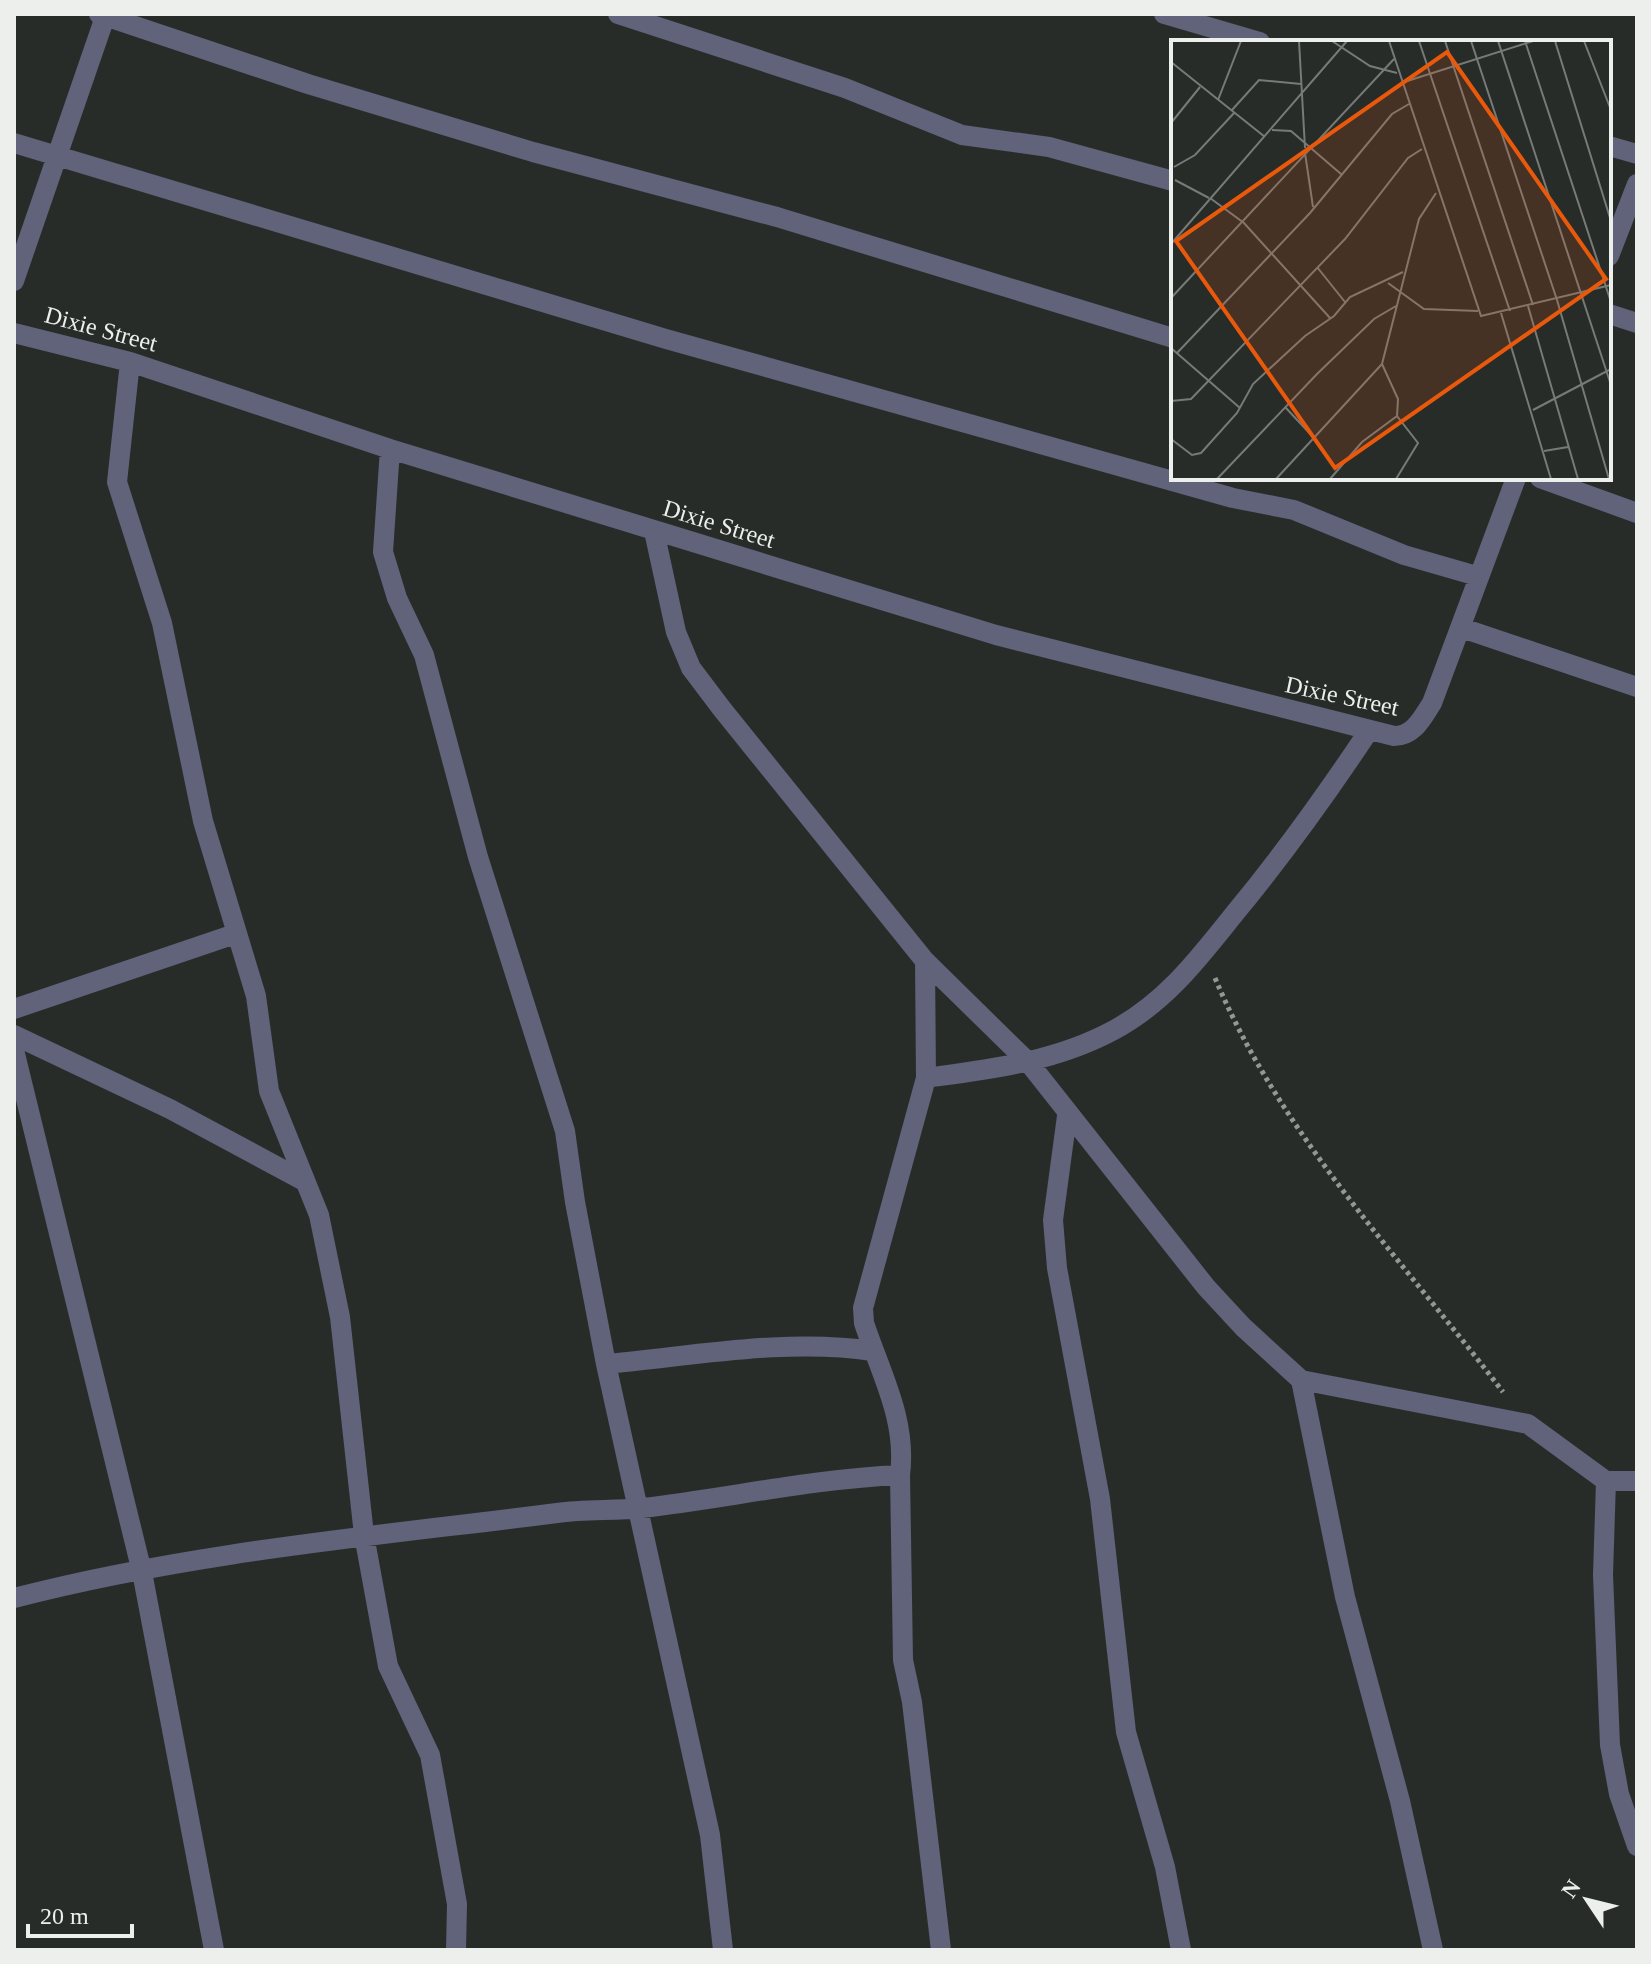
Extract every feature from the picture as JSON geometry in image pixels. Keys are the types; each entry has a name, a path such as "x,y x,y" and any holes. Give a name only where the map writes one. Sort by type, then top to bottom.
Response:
{"street":[{"path":"618,14 845,88 962,135 1049,147 1171,180"},
{"path":"1164,14 1253,40"},
{"path":"14,281 59,156 104,15 308,84 533,152 777,217 1171,337"},
{"path":"14,143 666,339 1233,498 1294,510 1404,555 1477,576"},
{"path":"1611,147 1637,154"},
{"path":"1611,251 1637,184"},
{"path":"1611,315 1637,323"},
{"name":"Dixie Street","path":"14,333 130,362 390,449 996,635 1368,732 1404,736 1415,728 1432,703 1462,628"},
{"path":"130,362 117,482 162,623 203,821 256,996 269,1091 319,1215 340,1317 364,1535 388,1666 430,1755 457,1904 456,1950"},
{"path":"390,449 383,552 397,598 424,655 478,857 565,1131 575,1202 606,1364 710,1835 723,1950"},
{"path":"1515,480 1477,576 1462,628 1637,687"},
{"path":"1546,480 1637,513"},
{"path":"654,531 676,632 691,668 787,793 925,961 1029,1063 1067,1116 1206,1287 1243,1327 1301,1380 1528,1424 1606,1481 1637,1481"},
{"path":"926,1078 1029,1063 1114,1030 1175,986 1295,841 1368,732"},
{"path":"14,1009 235,934"},
{"path":"925,961 926,1078 863,1308 873,1351 899,1419 903,1449 900,1475 903,1660 916,1733 941,1950"},
{"path":"14,1035 170,1109 304,1181"},
{"path":"14,1050 142,1572 214,1950"},
{"path":"1067,1116 1053,1220 1057,1268 1100,1499 1126,1732 1165,1867 1181,1950"},
{"path":"606,1364 784,1347 840,1346 873,1351"},
{"path":"1301,1380 1345,1597 1400,1801 1433,1950"},
{"path":"14,1598 142,1572 364,1535 559,1513 640,1508 775,1486 900,1475"},
{"path":"1606,1481 1603,1575 1610,1745 1619,1794 1637,1846"}],"path":[{"path":"1204,952 1232,1018 1304,1142 1366,1222 1436,1304 1528,1424"}]}
